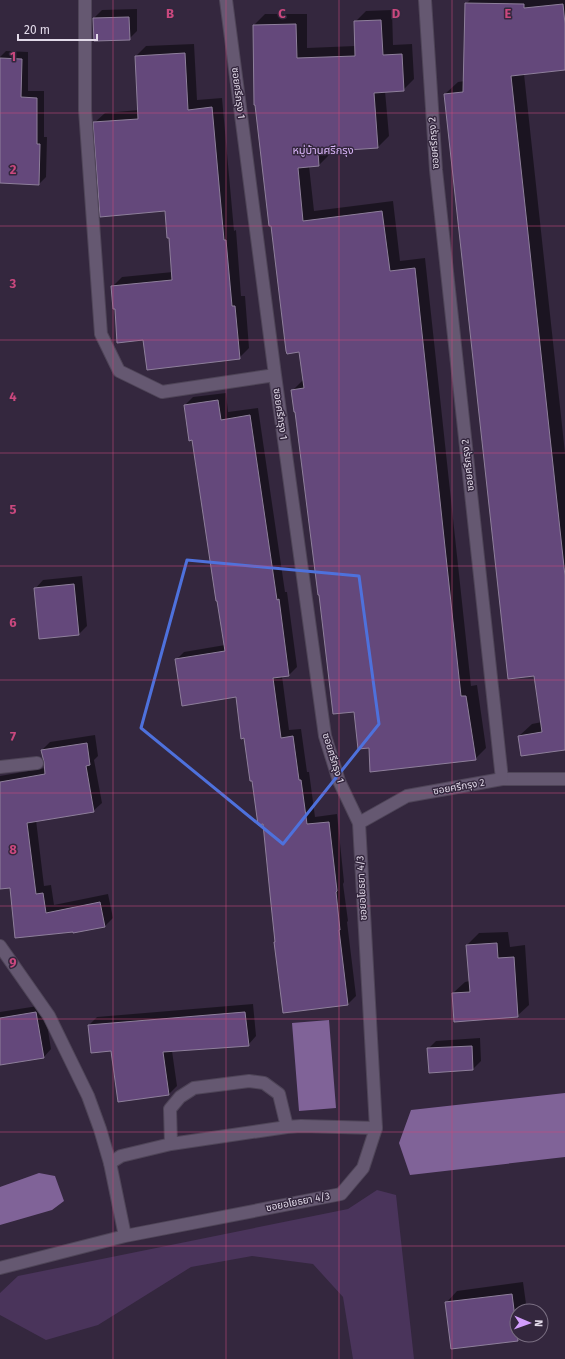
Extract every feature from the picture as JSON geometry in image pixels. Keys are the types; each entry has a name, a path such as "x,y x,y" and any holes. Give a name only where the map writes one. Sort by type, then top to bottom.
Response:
{"street":[{"path":"85,0 85,110 101,334 119,371 162,392 275,375"},
{"name":"ซอยศรีกรุง 1","path":"226,0 275,375 325,736 339,781 359,822"},
{"name":"ซอยศรีกรุง 2","path":"359,822 407,796 502,779 436,170 425,0"},
{"path":"0,766 37,764"},
{"path":"502,779 565,779"},
{"name":"ซอยอโยธยา 4/3","path":"0,1268 125,1236 341,1194 363,1168 376,1128 359,822"},
{"path":"0,946 50,1016 88,1096 110,1163 125,1236"},
{"path":"171,1144 170,1109 180,1097 194,1088 249,1081 264,1083 278,1094 287,1127"},
{"path":"110,1163 121,1156 171,1144 287,1127 376,1128"}],"highlighted area":[{"path":"187,560 359,576 379,724 283,844 141,728"}],"shaded area":[{"path":"329,1020 336,1108 299,1111 292,1023"},
{"path":"565,1093 565,1157 410,1175 399,1143 411,1110"},
{"path":"39,1173 55,1176 64,1201 52,1210 0,1225 0,1187"},
{"path":"377,1190 396,1195 414,1359 353,1359 343,1297 313,1264 252,1256 191,1267 98,1325 46,1340 0,1315 0,1293 18,1276 348,1209"}],"building":[{"path":"465,3 524,4 524,8 563,4 565,24 565,70 511,76 565,576 565,750 521,756 518,736 542,732 534,676 508,679 444,94 463,92"},
{"path":"129,17 130,40 94,41 93,18"},
{"path":"381,20 383,55 402,54 404,91 374,93 378,148 318,152 319,166 298,168 303,221 382,211 390,271 415,268 461,696 466,696 476,760 370,772 369,748 358,749 354,712 333,714 319,595 291,390 304,388 299,352 287,354 286,351 271,226 269,226 254,105 253,25 296,24 297,58 355,56 354,21"},
{"path":"185,53 188,110 212,107 224,240 226,240 232,306 235,306 240,359 147,370 143,340 117,343 115,309 113,309 111,286 172,280 169,238 167,238 165,211 100,217 93,122 138,119 135,56"},
{"path":"0,58 22,59 21,97 37,98 37,144 40,144 39,185 0,183"},
{"path":"218,400 221,420 250,415 277,600 279,599 289,676 273,678 281,738 293,736 307,824 329,822 337,891 339,930 348,1005 283,1013 274,942 263,824 258,825 244,738 241,739 236,697 182,706 175,659 225,651 192,440 189,441 184,405"},
{"path":"74,584 79,635 39,639 34,588"},
{"path":"87,743 90,765 86,766 94,812 27,823 36,894 43,893 46,913 100,902 105,927 73,933 15,938 10,888 0,889 0,782 45,774 41,750"},
{"path":"497,943 498,958 514,957 518,1017 454,1022 452,993 470,992 466,945"},
{"path":"36,1012 44,1058 0,1065 0,1018"},
{"path":"245,1012 249,1046 163,1052 169,1095 118,1102 111,1051 91,1053 88,1025"},
{"path":"472,1046 473,1070 429,1073 427,1048"},
{"path":"512,1294 513,1303 509,1303 509,1342 451,1349 445,1302"}],"district":[{"name":"หมู่บ้านศรีกรุง","path":"323,150"}]}
